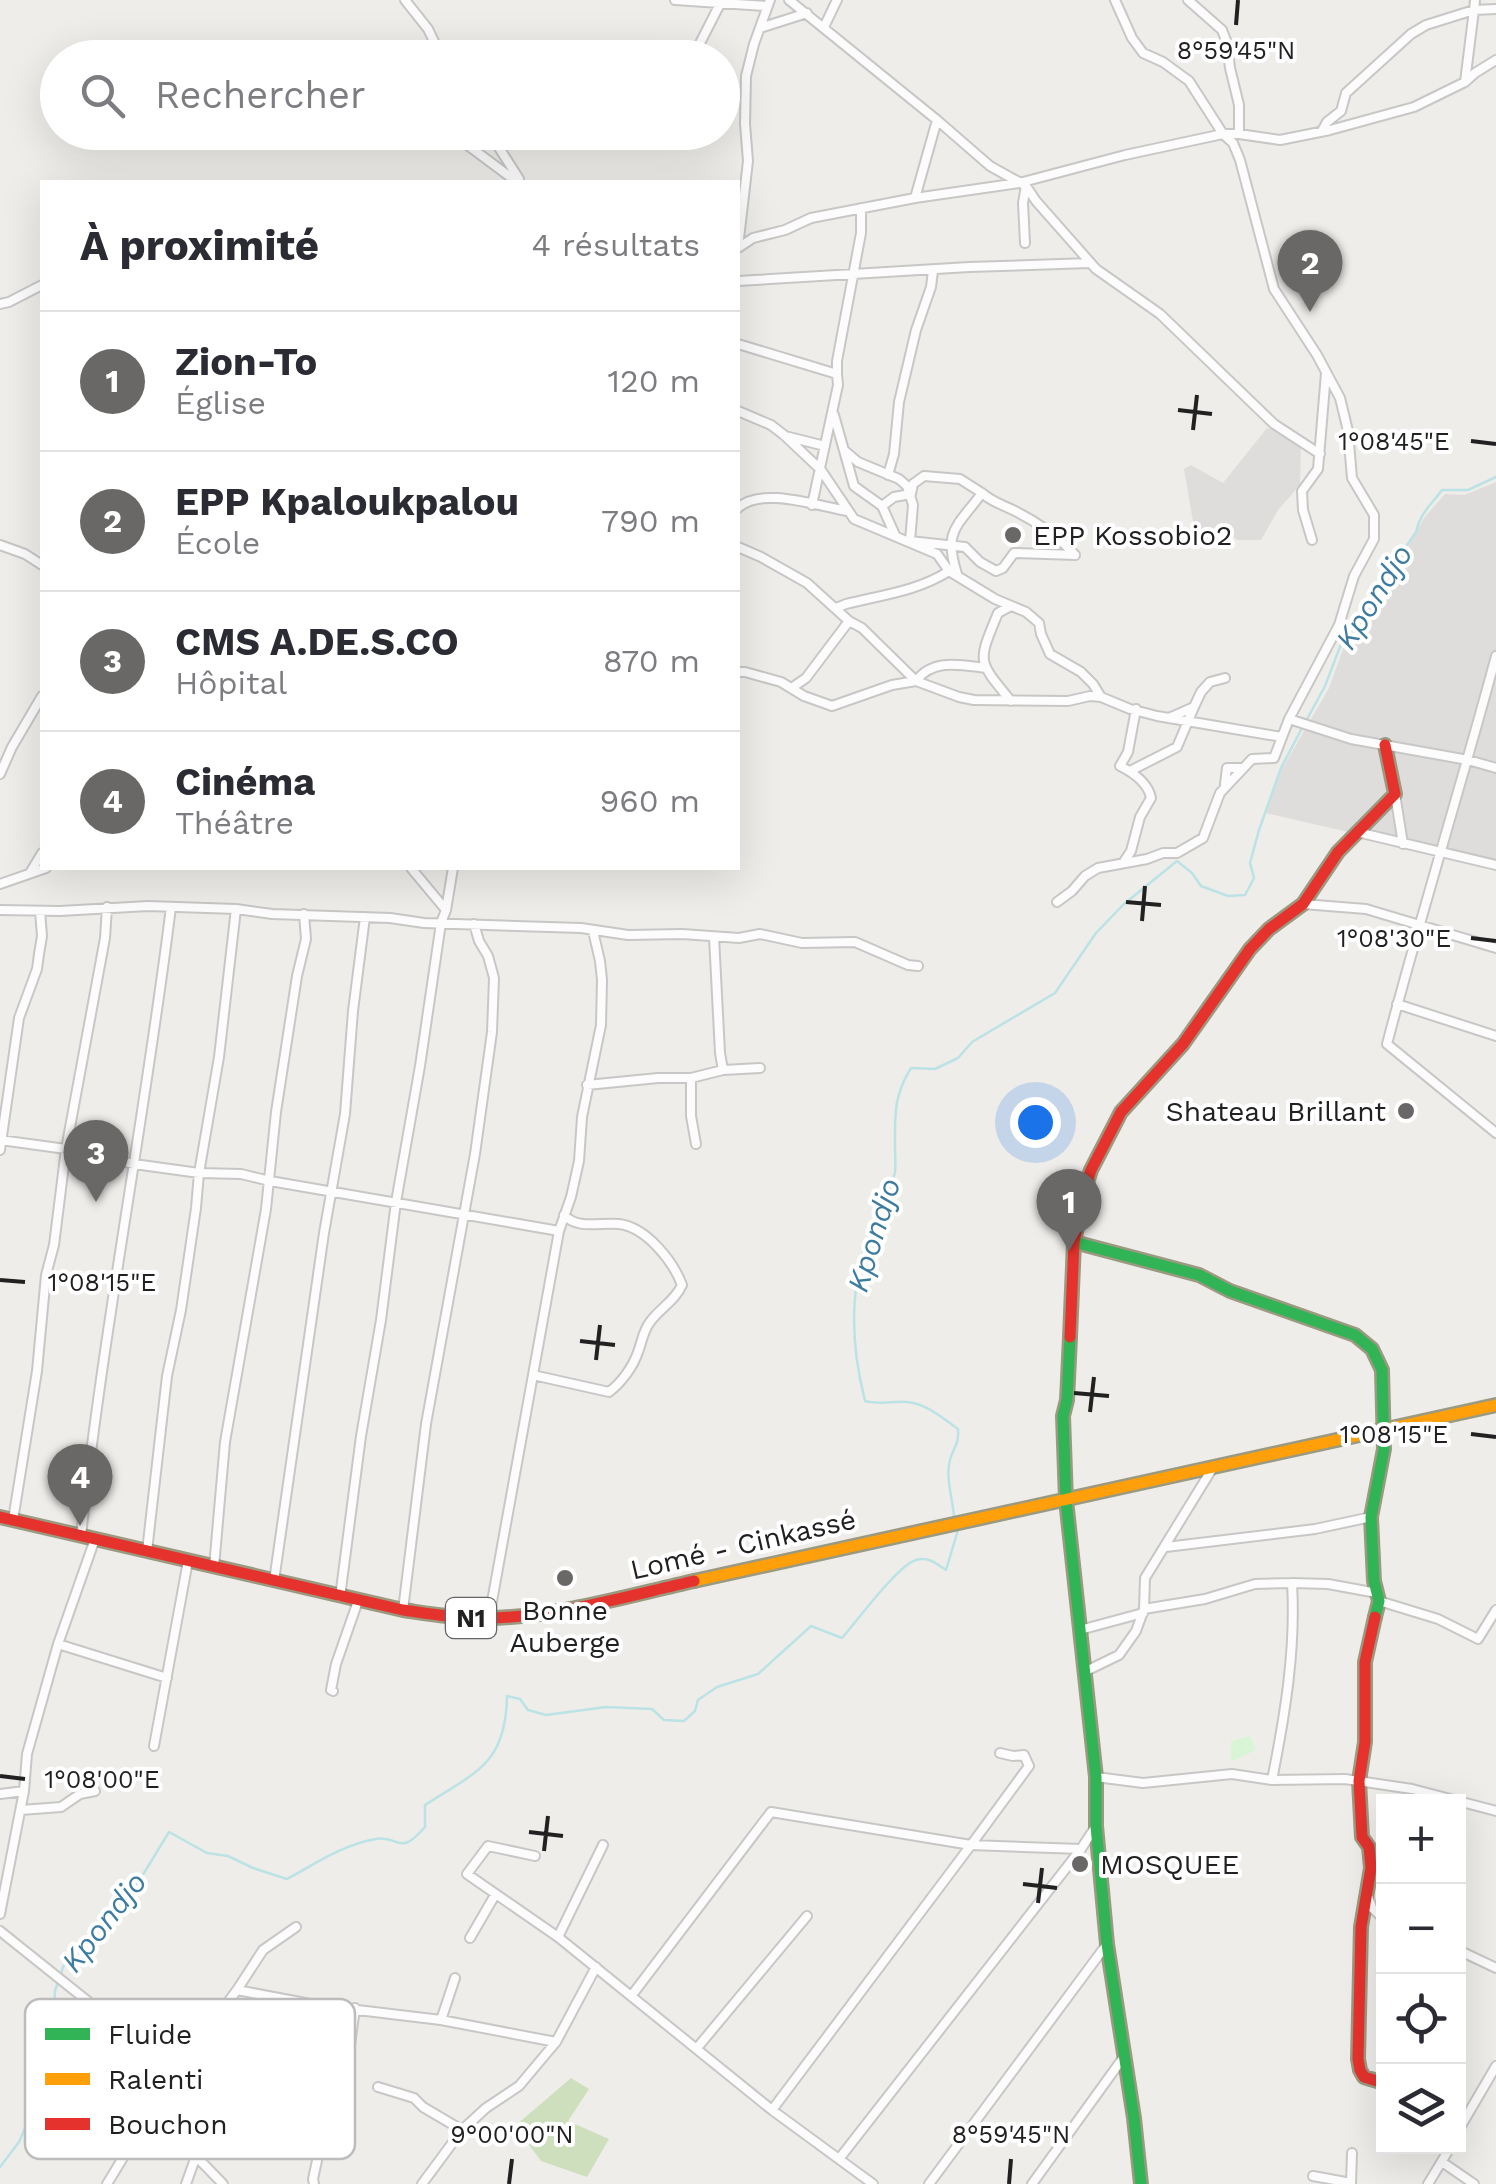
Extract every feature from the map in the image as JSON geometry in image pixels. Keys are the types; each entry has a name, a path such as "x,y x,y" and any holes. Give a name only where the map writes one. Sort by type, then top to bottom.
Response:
{"main road":[{"path":"1140,2184 1134,2118 1107,1944 1096,1826 1096,1777 1066,1500 1063,1416 1074,1242 1091,1170 1121,1112 1183,1044 1250,949 1303,904 1338,852 1395,794 1385,745"},
{"path":"1074,1242 1199,1275 1230,1291 1355,1335 1372,1349 1382,1370 1386,1428 1371,1517 1378,1597 1365,1662 1365,1742 1359,1782 1362,1838 1371,1868 1361,1932 1358,2070 1362,2078 1376,2082"},
{"name":"Lomé - Cinkassé","path":"6,1518 358,1601 449,1616 489,1618 560,1610 1496,1405"}],"street":[{"path":"406,0 433,40"},
{"path":"675,0 768,3 746,76 748,161 740,231"},
{"path":"789,0 990,166 1022,184 1090,263 1160,314 1274,424 1320,454"},
{"path":"824,27 837,0"},
{"path":"1057,902 1098,868 1177,853 1203,838 1224,787 1252,758 1274,758 1338,625 1354,576 1374,538 1374,515 1352,478 1348,431 1340,398 1274,289 1232,143 1190,80 1143,52 1132,38 1115,0"},
{"path":"1188,0 1222,30 1227,43 1239,104 1239,134"},
{"path":"1464,82 1475,0"},
{"path":"702,40 721,2"},
{"path":"1322,132 1341,110 1346,93 1411,34 1426,25 1474,10 1496,9"},
{"path":"760,28 807,13"},
{"path":"740,247 753,238 811,218 915,198 1022,184 1125,155 1223,134 1280,140 1322,132 1414,107 1442,95 1496,60"},
{"path":"915,198 937,120"},
{"path":"475,150 516,180"},
{"path":"499,150 518,180"},
{"path":"1022,184 1025,243"},
{"path":"812,505 838,386 837,362 861,234 861,208"},
{"path":"740,281 1090,263"},
{"path":"888,475 899,402 933,271"},
{"path":"0,304 40,286"},
{"path":"740,345 837,374"},
{"path":"1312,540 1302,491 1318,469 1326,373"},
{"path":"833,408 854,486 882,506 896,535"},
{"path":"740,411 784,435 820,470 854,519 938,554 953,574 1039,622 1050,654 1082,672 1101,697"},
{"path":"784,435 824,446"},
{"path":"845,451 869,468 902,481 914,505 910,542"},
{"path":"910,542 965,546 996,572 1014,553 1074,555 1015,510 992,502 960,479 924,476 913,484 911,494"},
{"path":"953,574 949,545 959,520 982,493"},
{"path":"882,506 894,497 911,494"},
{"path":"740,506 762,497 784,498 847,511"},
{"path":"0,545 40,563"},
{"path":"740,548 792,573 862,628 916,681 959,697 1068,701 1101,697 1157,716 1282,737"},
{"path":"836,608 915,589 953,574"},
{"path":"1011,701 986,668 982,653 998,613 1012,606"},
{"path":"792,688 806,678 849,620"},
{"path":"1496,656 1387,1044 1496,1133"},
{"path":"740,672 770,679 832,706 892,684 916,681 923,672 939,665 986,668"},
{"path":"1130,772 1177,746 1201,692 1210,682 1225,678"},
{"path":"0,774 40,699"},
{"path":"1170,718 1194,706"},
{"path":"1123,862 1151,798 1149,789 1120,766 1128,752 1136,709"},
{"path":"1292,720 1351,739 1496,768"},
{"path":"1395,794 1403,844"},
{"path":"1356,832 1496,865"},
{"path":"30,873 40,856"},
{"path":"0,884 40,870"},
{"path":"412,870 446,910"},
{"path":"340,1597 396,1202 453,870"},
{"path":"1303,904 1366,909 1496,948"},
{"path":"0,910 129,905 581,928 628,935 739,938 760,934 802,943 855,942 918,966"},
{"path":"0,1914 28,1754 88,1538 94,1422 155,1039 171,907"},
{"path":"6,1518 37,1371 46,1276 107,908"},
{"path":"147,1552 168,1376 219,1057 236,910"},
{"path":"0,1150 19,1018 37,969 42,936 40,911"},
{"path":"214,1567 225,1442 270,1182 280,1086 306,939 304,914"},
{"path":"274,1582 344,1114 365,917"},
{"path":"403,1610 426,1424 487,1068 494,996 492,968 474,924"},
{"path":"489,1618 559,1230 579,1161 582,1117 601,1025 602,980 593,931"},
{"path":"714,937 723,1070"},
{"path":"1397,1004 1496,1036"},
{"path":"588,1085 691,1078 723,1070 760,1068"},
{"path":"691,1078 696,1144"},
{"path":"0,1140 134,1164 198,1173 241,1174 559,1230"},
{"path":"533,1375 610,1392 637,1356 653,1317 682,1285 669,1262 638,1231 616,1224 574,1223 564,1215"},
{"path":"1084,1672 1119,1654 1136,1632 1143,1611 1146,1578 1212,1468"},
{"path":"1166,1547 1314,1529 1371,1517"},
{"path":"154,1746 188,1561"},
{"path":"1272,1780 1284,1716 1294,1623 1292,1583"},
{"path":"1080,1630 1255,1584 1328,1584 1378,1597 1478,1639 1496,1610"},
{"path":"333,1691 336,1664 358,1601"},
{"path":"58,1644 167,1678"},
{"path":"772,2110 1029,1766 1024,1754 1000,1753"},
{"path":"1096,1777 1143,1783 1232,1774 1272,1780 1312,1778 1412,1789 1496,1811"},
{"path":"0,1794 24,1791"},
{"path":"20,1810 61,1806 80,1794 94,1792"},
{"path":"632,1995 771,1812 971,1846 1081,1849"},
{"path":"839,2159 1096,1826"},
{"path":"558,1937 603,1845"},
{"path":"535,1856 488,1846 467,1874 558,1937 772,2110 872,2184"},
{"path":"1366,1892 1376,1912"},
{"path":"470,1938 495,1895"},
{"path":"697,2048 806,1916"},
{"path":"1361,1932 1376,1921"},
{"path":"231,1999 263,1950 296,1926"},
{"path":"0,1931 86,1999"},
{"path":"929,2184 1107,1944"},
{"path":"1466,1954 1496,1968"},
{"path":"422,2184 462,2130 518,2086 556,2042 596,1967"},
{"path":"442,2020 455,1978"},
{"path":"238,1990 282,1999"},
{"path":"355,2008 556,2042"},
{"path":"1032,2184 1124,2058"},
{"path":"1466,2117 1496,2066"},
{"path":"378,2087 414,2098 462,2130"},
{"path":"1313,2176 1352,2184 1352,2153"},
{"path":"1428,2184 1446,2154"},
{"path":"107,2184 122,2159"},
{"path":"186,2184 195,2159"},
{"path":"199,2159 224,2184"},
{"path":"314,2184 317,2159"},
{"path":"1442,2162 1474,2184"}],"shaded area":[{"path":"1267,428 1301,445 1300,485 1278,510 1261,540 1238,540 1218,527 1207,539 1195,533 1184,469 1191,465 1223,483"},
{"path":"1496,482 1496,866 1266,813 1282,769 1329,688 1346,641 1424,518 1445,494 1465,495"}],"green space":[{"path":"1250,1736 1256,1750 1231,1762 1231,1741"},
{"path":"571,2078 589,2089 568,2121 609,2139 587,2177 541,2161 515,2126"}],"waterway":[{"name":"Kpondjo","path":"1306,721 1343,639 1416,532 1426,509 1442,490 1468,490 1496,477"},
{"name":"Kpondjo","path":"954,1517 949,1467 958,1429 921,1405 865,1401 857,1357 855,1293 871,1228 895,1172 896,1107 905,1078 911,1068 935,1069 958,1058 972,1042 1055,993 1096,933 1124,904 1177,861 1201,886 1228,896 1245,895 1254,878 1250,863 1259,830 1281,768 1302,728"},
{"name":"Kpondjo","path":"61,1974 109,1913 133,1891 169,1832 207,1853 228,1856 287,1879 353,1845 376,1839 404,1843 425,1827 425,1805 473,1774 494,1752 501,1737 507,1696 520,1699 528,1710 546,1715 606,1707 652,1709 664,1720 684,1721 695,1711 698,1700 717,1687 758,1674 811,1626 842,1638 908,1564 924,1559 946,1570 958,1530"},
{"name":"Kpondjo","path":"55,1999 58,1982"},
{"name":"Kpondjo","path":"0,2167 25,2128"}],"traffic: fast":[{"path":"1074,1242 1199,1275 1230,1291 1355,1335 1372,1349 1382,1370 1384,1449 1371,1517 1374,1581 1379,1601 1375,1617"},
{"path":"1070,1337 1063,1416 1066,1500 1096,1777 1096,1826 1107,1944 1141,2184"}],"traffic: slow":[{"path":"694,1581 1496,1405"}],"traffic: jam":[{"path":"1070,1337 1074,1242 1084,1192 1121,1112 1183,1044 1250,949 1303,904 1338,852 1395,794 1385,745"},
{"path":"0,1517 403,1610 456,1617 540,1614 694,1581"},
{"path":"1375,1617 1365,1662 1365,1742 1359,1781 1362,1837 1369,1847 1371,1868 1361,1927 1358,2059 1364,2077 1376,2081"}],"place":[{"name":"EPP Kpaloukpalou","path":"1310,312"},
{"name":"EPP Kossobio2","path":"1013,535"},
{"name":"Shateau Brillant","path":"1406,1111"},
{"name":"CMS A.DE.S.CO","path":"96,1202"},
{"name":"Zion-To","path":"1069,1251"},
{"name":"Cinéma","path":"80,1526"},
{"name":"Bonne Auberge","path":"565,1578"},
{"name":"MOSQUEE","path":"1080,1864"}]}
